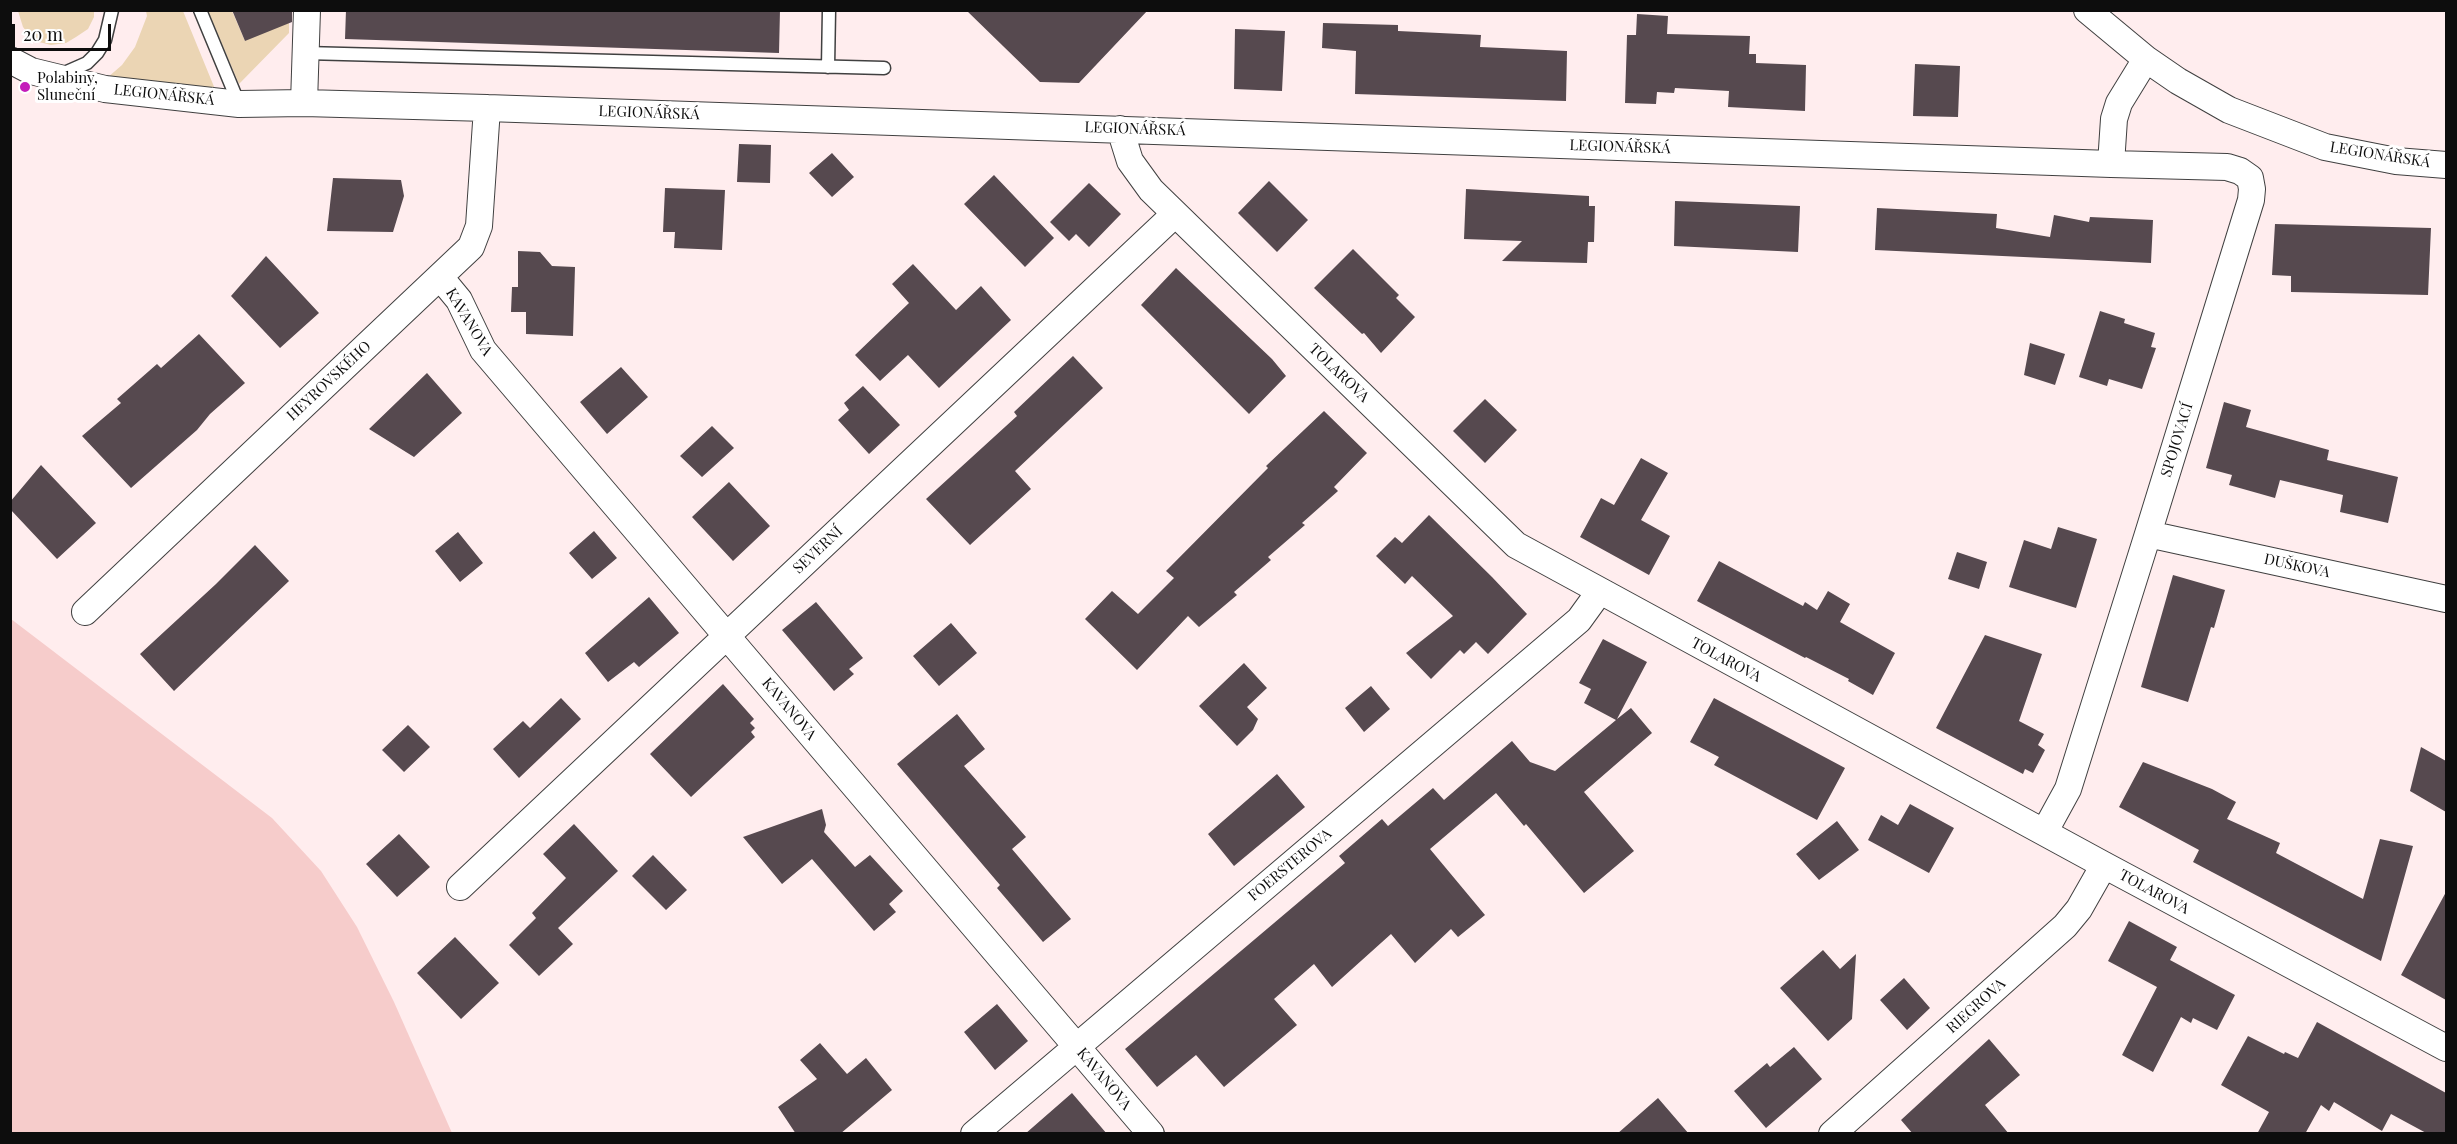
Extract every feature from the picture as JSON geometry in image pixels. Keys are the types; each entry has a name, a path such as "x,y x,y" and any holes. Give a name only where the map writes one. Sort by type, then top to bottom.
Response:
{"street":[{"path":"304,103 307,10"},
{"name":"LEGIONÁŘSKÁ","path":"2087,10 2146,59 2178,81 2229,110 2325,147 2363,155 2446,165"},
{"path":"2111,164 2114,119 2119,103 2146,59"},
{"name":"LEGIONÁŘSKÁ","path":"10,60 31,71 105,89 239,104 304,103 487,108 2111,164"},
{"name":"HEYROVSKÉHO","path":"85,612 471,247 478,234 487,108"},
{"name":"TOLAROVA","path":"1120,129 1130,161 1151,190 1506,537 1530,553 2446,1048"},
{"name":"SPOJOVACÍ","path":"2045,831 2068,789 2251,200 2250,178 2240,171 2227,167 2111,164"},
{"name":"SEVERNÍ","path":"460,887 1175,214"},
{"name":"KAVANOVA","path":"440,277 459,300 483,350 1151,1134"},
{"name":"DUŠKOVA","path":"2148,534 2446,599"},
{"name":"FOERSTEROVA","path":"974,1134 1579,620 1600,591"},
{"name":"RIEGROVA","path":"1832,1134 2065,926 2079,909 2104,865"}],"lane":[{"path":"46,75 63,74 87,63 105,40 112,10"},
{"path":"200,10 239,104"},
{"path":"828,67 829,10"},
{"path":"305,53 884,68"}],"shaded area":[{"path":"18,11 94,11 94,17 88,29 76,37 66,43 51,45 39,42 30,36 23,27"},
{"path":"146,11 183,11 217,94 107,78 122,65 135,47 147,16"},
{"path":"208,11 232,11 245,41 289,11 289,33 239,84"},
{"path":"11,619 272,818 321,871 357,927 394,1002 452,1133 11,1133"}],"building":[{"path":"232,10 292,10 292,22 245,41"},
{"path":"346,10 780,10 779,53 345,39"},
{"path":"966,10 1148,10 1079,83 1040,82"},
{"path":"1637,14 1668,16 1667,34 1750,36 1749,54 1756,54 1756,63 1806,65 1805,111 1728,107 1729,91 1675,88 1674,93 1657,92 1656,104 1625,103 1627,35 1636,35"},
{"path":"1323,23 1398,25 1398,31 1481,35 1480,47 1567,51 1566,101 1355,94 1356,51 1322,48"},
{"path":"1235,29 1285,31 1282,91 1234,89"},
{"path":"1915,64 1960,66 1958,117 1913,116"},
{"path":"739,144 771,145 770,183 737,182"},
{"path":"832,153 854,177 832,197 809,173"},
{"path":"994,175 1054,238 1025,267 964,204"},
{"path":"333,178 401,180 404,196 393,232 327,231"},
{"path":"1269,181 1308,220 1277,252 1238,213"},
{"path":"1089,183 1121,214 1089,247 1076,234 1069,241 1050,222"},
{"path":"665,188 725,190 722,250 674,248 675,232 663,232"},
{"path":"1466,189 1589,196 1589,206 1595,206 1594,242 1588,242 1587,263 1502,261 1522,241 1464,239"},
{"path":"1675,201 1800,206 1798,252 1674,246"},
{"path":"1877,208 1997,214 1996,228 2050,237 2054,215 2089,222 2090,217 2153,220 2151,263 1875,250"},
{"path":"2275,224 2431,228 2428,295 2291,292 2291,276 2272,275"},
{"path":"1353,249 1399,295 1396,298 1415,317 1381,353 1364,333 1362,334 1314,288"},
{"path":"518,251 540,252 552,266 575,267 573,336 526,334 526,312 511,312 512,287 518,287"},
{"path":"266,256 319,313 280,348 231,296"},
{"path":"913,264 956,310 981,286 1011,320 939,388 908,355 880,381 855,355 909,303 892,284"},
{"path":"1176,268 1272,359 1286,376 1249,414 1141,305"},
{"path":"2100,311 2125,319 2124,323 2155,333 2151,347 2156,348 2142,389 2109,379 2107,386 2079,377"},
{"path":"199,334 245,383 210,414 197,430 131,488 82,436 121,403 117,399 157,364 161,368"},
{"path":"2030,343 2065,354 2055,385 2024,375"},
{"path":"1073,356 1103,388 1015,471 1031,489 970,545 926,499 1017,416 1014,412"},
{"path":"621,367 648,397 607,434 580,402"},
{"path":"427,373 462,413 414,457 369,429"},
{"path":"863,386 900,425 869,454 838,420 849,410 844,403"},
{"path":"1485,399 1517,430 1485,463 1453,431"},
{"path":"2224,402 2251,410 2246,427 2329,450 2327,460 2398,477 2388,523 2340,512 2343,495 2280,480 2275,498 2229,485 2232,475 2206,468"},
{"path":"1324,411 1367,453 1334,487 1338,491 1302,523 1305,525 1268,557 1271,560 1234,592 1237,595 1199,627 1188,616 1137,670 1085,619 1112,591 1138,614 1174,578 1166,571 1268,468 1266,466"},
{"path":"712,426 734,448 702,477 680,456"},
{"path":"1641,458 1668,473 1641,520 1670,536 1649,575 1580,537 1601,498 1614,505"},
{"path":"41,465 96,523 57,559 10,509 10,502"},
{"path":"729,482 770,526 733,561 692,517"},
{"path":"1429,515 1527,614 1488,654 1476,642 1464,654 1460,650 1431,679 1406,653 1453,616 1412,576 1405,584 1376,556 1395,537 1402,543"},
{"path":"2058,527 2097,539 2076,608 2009,587 2024,540 2051,549"},
{"path":"594,531 617,558 592,579 569,553"},
{"path":"458,532 483,563 460,582 435,551"},
{"path":"255,545 289,581 174,691 140,654"},
{"path":"1957,552 1987,562 1979,589 1948,579"},
{"path":"1719,561 1803,606 1805,602 1817,610 1828,591 1850,604 1840,622 1895,653 1873,695 1848,681 1849,679 1697,601"},
{"path":"2173,575 2225,590 2188,702 2141,687"},
{"path":"649,597 679,633 639,667 634,662 608,682 585,653"},
{"path":"816,602 863,658 849,669 854,674 834,691 782,630"},
{"path":"951,623 977,653 939,686 913,656"},
{"path":"1985,635 2042,654 2019,721 2044,734 2038,745 2045,750 2033,773 2025,769 2023,774 1936,728"},
{"path":"1603,639 1647,662 1617,719 1631,708 1652,733 1584,792 1634,851 1584,893 1526,824 1524,826 1496,793 1430,849 1485,915 1458,937 1451,929 1415,963 1391,934 1332,987 1314,964 1274,999 1297,1025 1224,1087 1196,1055 1157,1087 1125,1049 1345,863 1339,856 1382,819 1388,826 1433,788 1444,800 1512,741 1530,762 1555,771 1616,720 1584,703 1591,689 1579,683"},
{"path":"1244,663 1267,688 1247,707 1258,719 1253,730 1237,746 1199,706"},
{"path":"723,684 754,719 750,723 755,728 751,732 755,737 691,797 650,754"},
{"path":"1371,686 1390,709 1364,732 1345,708"},
{"path":"561,698 581,719 519,778 493,749 523,721 530,728"},
{"path":"1714,698 1845,768 1817,820 1714,765 1719,757 1690,742"},
{"path":"957,714 985,749 964,766 1026,837 1012,849 1071,919 1043,942 997,888 1000,885 897,764"},
{"path":"408,725 430,747 404,772 382,750"},
{"path":"2421,747 2446,761 2446,812 2410,791"},
{"path":"2143,762 2212,789 2236,802 2227,819 2280,843 2276,853 2363,899 2380,839 2413,846 2381,961 2193,862 2199,850 2119,807"},
{"path":"1277,774 1305,807 1234,866 1208,834"},
{"path":"1910,804 1954,828 1929,873 1868,840 1881,815 1898,825"},
{"path":"822,809 826,825 824,832 855,867 870,855 903,891 889,904 896,912 874,931 812,859 782,884 743,837"},
{"path":"1837,821 1859,850 1819,880 1796,854"},
{"path":"574,824 618,871 558,928 573,944 539,976 509,945 536,918 532,913 566,878 543,854"},
{"path":"399,834 430,867 397,897 366,864"},
{"path":"653,855 687,890 666,910 632,876"},
{"path":"2446,892 2446,1000 2401,975"},
{"path":"2129,921 2177,947 2170,960 2235,995 2217,1030 2193,1018 2191,1023 2181,1017 2153,1072 2122,1055 2157,987 2108,961"},
{"path":"455,937 499,983 461,1019 417,973"},
{"path":"1823,950 1840,969 1856,954 1852,1019 1828,1041 1780,988"},
{"path":"1904,978 1930,1008 1907,1030 1880,1000"},
{"path":"997,1004 1028,1041 995,1070 964,1032"},
{"path":"2317,1022 2446,1093 2446,1134 2428,1134 2391,1114 2382,1131 2334,1102 2329,1111 2321,1105 2305,1134 2257,1134 2269,1112 2221,1085 2248,1036 2284,1054 2285,1052 2298,1058"},
{"path":"1989,1039 2020,1075 1985,1105 2009,1134 1913,1134 1901,1120"},
{"path":"820,1043 847,1074 866,1058 892,1090 840,1134 796,1134 778,1107 817,1079 800,1060"},
{"path":"1794,1047 1822,1079 1766,1128 1734,1091 1767,1063 1770,1067"},
{"path":"1072,1093 1107,1134 1025,1134"},
{"path":"1658,1098 1689,1134 1617,1134"}],"place":[{"name":"Polabiny, Sluneční","path":"25,87"}]}
